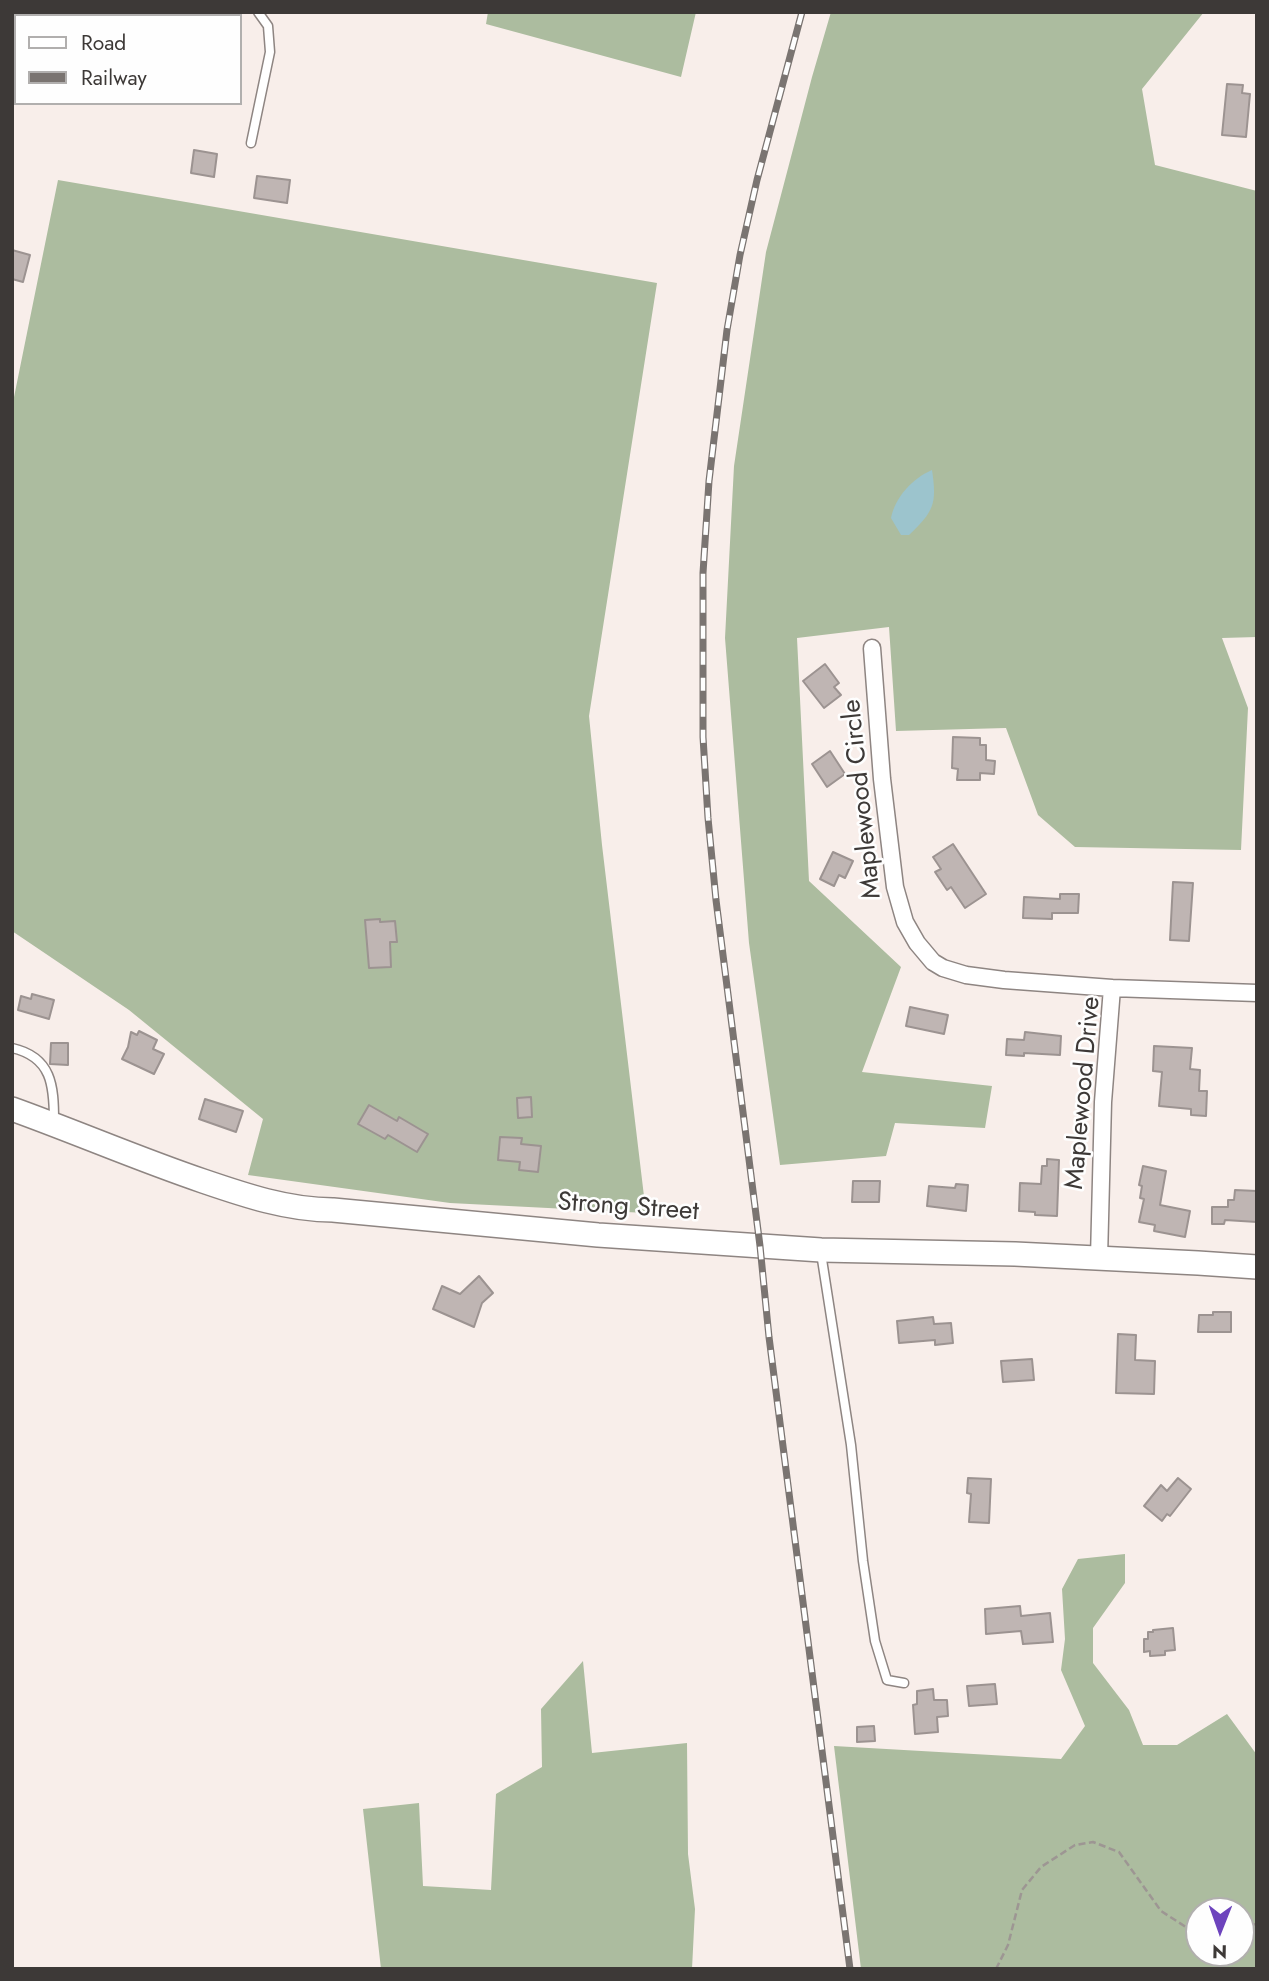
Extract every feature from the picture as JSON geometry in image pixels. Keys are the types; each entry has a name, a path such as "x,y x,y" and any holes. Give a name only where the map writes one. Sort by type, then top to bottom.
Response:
{"main road":[{"name":"Strong Street","path":"12,1109 234,1192 309,1210 598,1235 821,1250 1098,1258 1257,1267"}],"street":[{"name":"Maplewood Circle","path":"873,648 882,779 895,887 905,922 917,943 933,962 966,975 1112,988"},
{"name":"Maplewood Drive","path":"1098,1258 1103,1102 1112,988 1257,993"}],"lane":[{"path":"251,143 270,52 268,26 258,12"},
{"path":"12,1048 35,1057 49,1074 53,1088 54,1124"},
{"path":"821,1250 851,1445 874,1641 887,1680 904,1683"}],"path":[{"path":"996,1969 1008,1945 1022,1890 1041,1867 1075,1845 1093,1842 1119,1852 1161,1911 1185,1926"}],"green space":[{"path":"488,12 696,12 681,77 486,24"},
{"path":"831,12 1204,12 1142,89 1155,165 1257,191 1257,637 1222,638 1248,708 1241,850 1075,847 1038,815 1006,728 896,731 889,627 797,638 809,881 901,967 862,1072 992,1086 985,1128 895,1123 886,1156 780,1165 749,943 725,638 734,466 766,252"},
{"path":"58,180 657,283 589,716 646,1213 450,1203 248,1175 263,1119 129,1010 12,931 12,407"},
{"path":"1125,1554 1125,1583 1093,1628 1093,1663 1129,1710 1143,1745 1177,1745 1227,1714 1257,1755 1257,1969 861,1969 834,1746 1061,1759 1085,1726 1061,1670 1065,1639 1062,1589 1078,1559"},
{"path":"583,1661 592,1753 687,1743 688,1854 695,1909 692,1969 381,1969 363,1809 419,1803 423,1886 491,1890 496,1794 542,1767 541,1709"}],"water":[{"path":"932,470 934,499 929,513 909,535 901,535 891,518 896,503 912,483"}],"building":[{"path":"1227,84 1243,85 1242,93 1250,94 1246,137 1222,135"},
{"path":"194,150 217,154 214,177 191,173"},
{"path":"257,176 290,180 287,203 254,198"},
{"path":"12,250 30,255 23,282 12,279"},
{"path":"825,664 839,683 834,687 841,695 824,708 803,681"},
{"path":"953,737 980,738 980,745 986,745 986,760 995,761 994,774 980,773 980,780 957,780 958,769 952,768"},
{"path":"830,751 845,774 827,787 812,764"},
{"path":"953,844 986,894 965,908 951,887 947,890 935,872 941,869 933,857"},
{"path":"833,852 853,861 845,878 839,875 834,886 820,879"},
{"path":"1173,882 1193,883 1189,941 1170,940"},
{"path":"1060,894 1079,894 1078,913 1052,913 1052,919 1023,918 1024,897 1060,899"},
{"path":"380,919 380,922 395,921 397,942 390,942 391,967 369,968 365,920"},
{"path":"32,994 54,1000 49,1019 18,1010 21,996 31,999"},
{"path":"910,1007 948,1015 944,1034 906,1026"},
{"path":"139,1031 157,1040 153,1049 164,1054 154,1074 122,1059 131,1032 137,1035"},
{"path":"1025,1032 1061,1036 1060,1055 1006,1055 1007,1039 1024,1040"},
{"path":"51,1043 68,1043 68,1065 50,1064"},
{"path":"1154,1046 1192,1048 1190,1069 1200,1070 1199,1091 1207,1091 1206,1116 1191,1115 1191,1109 1159,1106 1162,1072 1153,1071"},
{"path":"531,1097 532,1117 518,1118 517,1098"},
{"path":"205,1099 243,1111 236,1132 199,1119"},
{"path":"369,1105 397,1121 399,1117 428,1134 417,1152 388,1135 385,1139 358,1124"},
{"path":"500,1137 522,1138 521,1144 541,1146 538,1172 519,1170 520,1162 498,1160"},
{"path":"1047,1159 1059,1160 1057,1216 1019,1211 1020,1183 1041,1184 1042,1166 1047,1166"},
{"path":"1143,1166 1166,1171 1160,1205 1190,1211 1185,1237 1154,1231 1155,1225 1139,1222 1144,1199 1140,1198 1142,1186 1139,1185"},
{"path":"853,1181 880,1181 879,1202 852,1202"},
{"path":"956,1184 968,1185 966,1211 927,1206 929,1186 955,1188"},
{"path":"1235,1190 1257,1191 1257,1222 1225,1220 1224,1224 1212,1224 1212,1207 1228,1207 1228,1200 1234,1200"},
{"path":"479,1276 493,1293 482,1303 474,1327 433,1309 442,1286 460,1294"},
{"path":"1213,1312 1231,1312 1231,1332 1198,1332 1199,1315 1213,1315"},
{"path":"933,1317 934,1324 951,1323 953,1343 935,1345 935,1340 899,1343 897,1321"},
{"path":"1118,1334 1136,1335 1135,1360 1155,1361 1154,1394 1116,1393"},
{"path":"1032,1359 1034,1380 1003,1382 1001,1361"},
{"path":"968,1478 991,1479 989,1523 969,1522 971,1494 967,1493"},
{"path":"1178,1478 1191,1489 1170,1516 1167,1514 1162,1521 1144,1506 1161,1485 1167,1491"},
{"path":"1020,1606 1021,1616 1050,1613 1053,1642 1023,1644 1021,1631 986,1634 985,1609"},
{"path":"1173,1628 1175,1650 1165,1651 1165,1655 1150,1656 1150,1651 1144,1652 1144,1639 1148,1639 1148,1632"},
{"path":"995,1684 997,1704 969,1706 967,1686"},
{"path":"933,1689 934,1700 947,1700 948,1716 937,1717 938,1732 915,1734 913,1705 917,1704 917,1691"},
{"path":"874,1726 875,1741 857,1742 857,1727"}],"railway":[{"path":"802,12 757,180 727,330 709,481 703,573 703,737 716,900 850,1969"}]}
